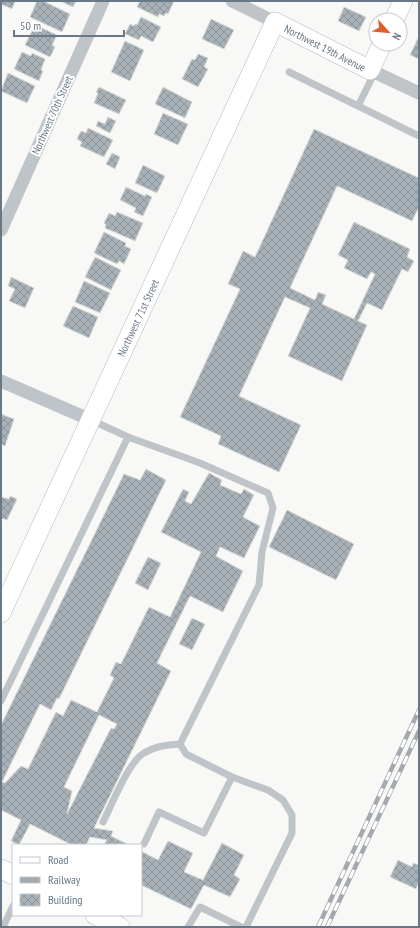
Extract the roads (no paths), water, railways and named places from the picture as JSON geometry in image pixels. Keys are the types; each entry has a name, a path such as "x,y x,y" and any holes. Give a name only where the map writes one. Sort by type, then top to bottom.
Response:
{"street":[{"name":"Northwest 70th Street","path":"1,230 103,1"},
{"name":"Northwest 19th Avenue","path":"232,1 419,93"},
{"path":"397,12 402,1"},
{"name":"Northwest 71st Street","path":"1,613 275,22"},
{"path":"373,71 379,52"},
{"path":"1,381 91,420"},
{"path":"1,869 12,874"},
{"path":"97,916 120,927"}],"lane":[{"path":"358,106 373,71"},
{"path":"289,72 419,136"},
{"path":"91,420 128,437 200,463 268,493 273,508 262,552 258,585 180,744"},
{"path":"1,701 128,437"},
{"path":"180,744 186,754 232,777 268,790 283,800 292,815 292,833 246,927"},
{"path":"103,822 130,767 143,753 159,746 180,744"},
{"path":"144,844 159,812 204,833 232,777"},
{"path":"188,927 200,907 241,927"},
{"path":"3,927 12,908"}],"railway":[{"path":"318,927 419,710"},
{"path":"327,927 419,731"}]}
